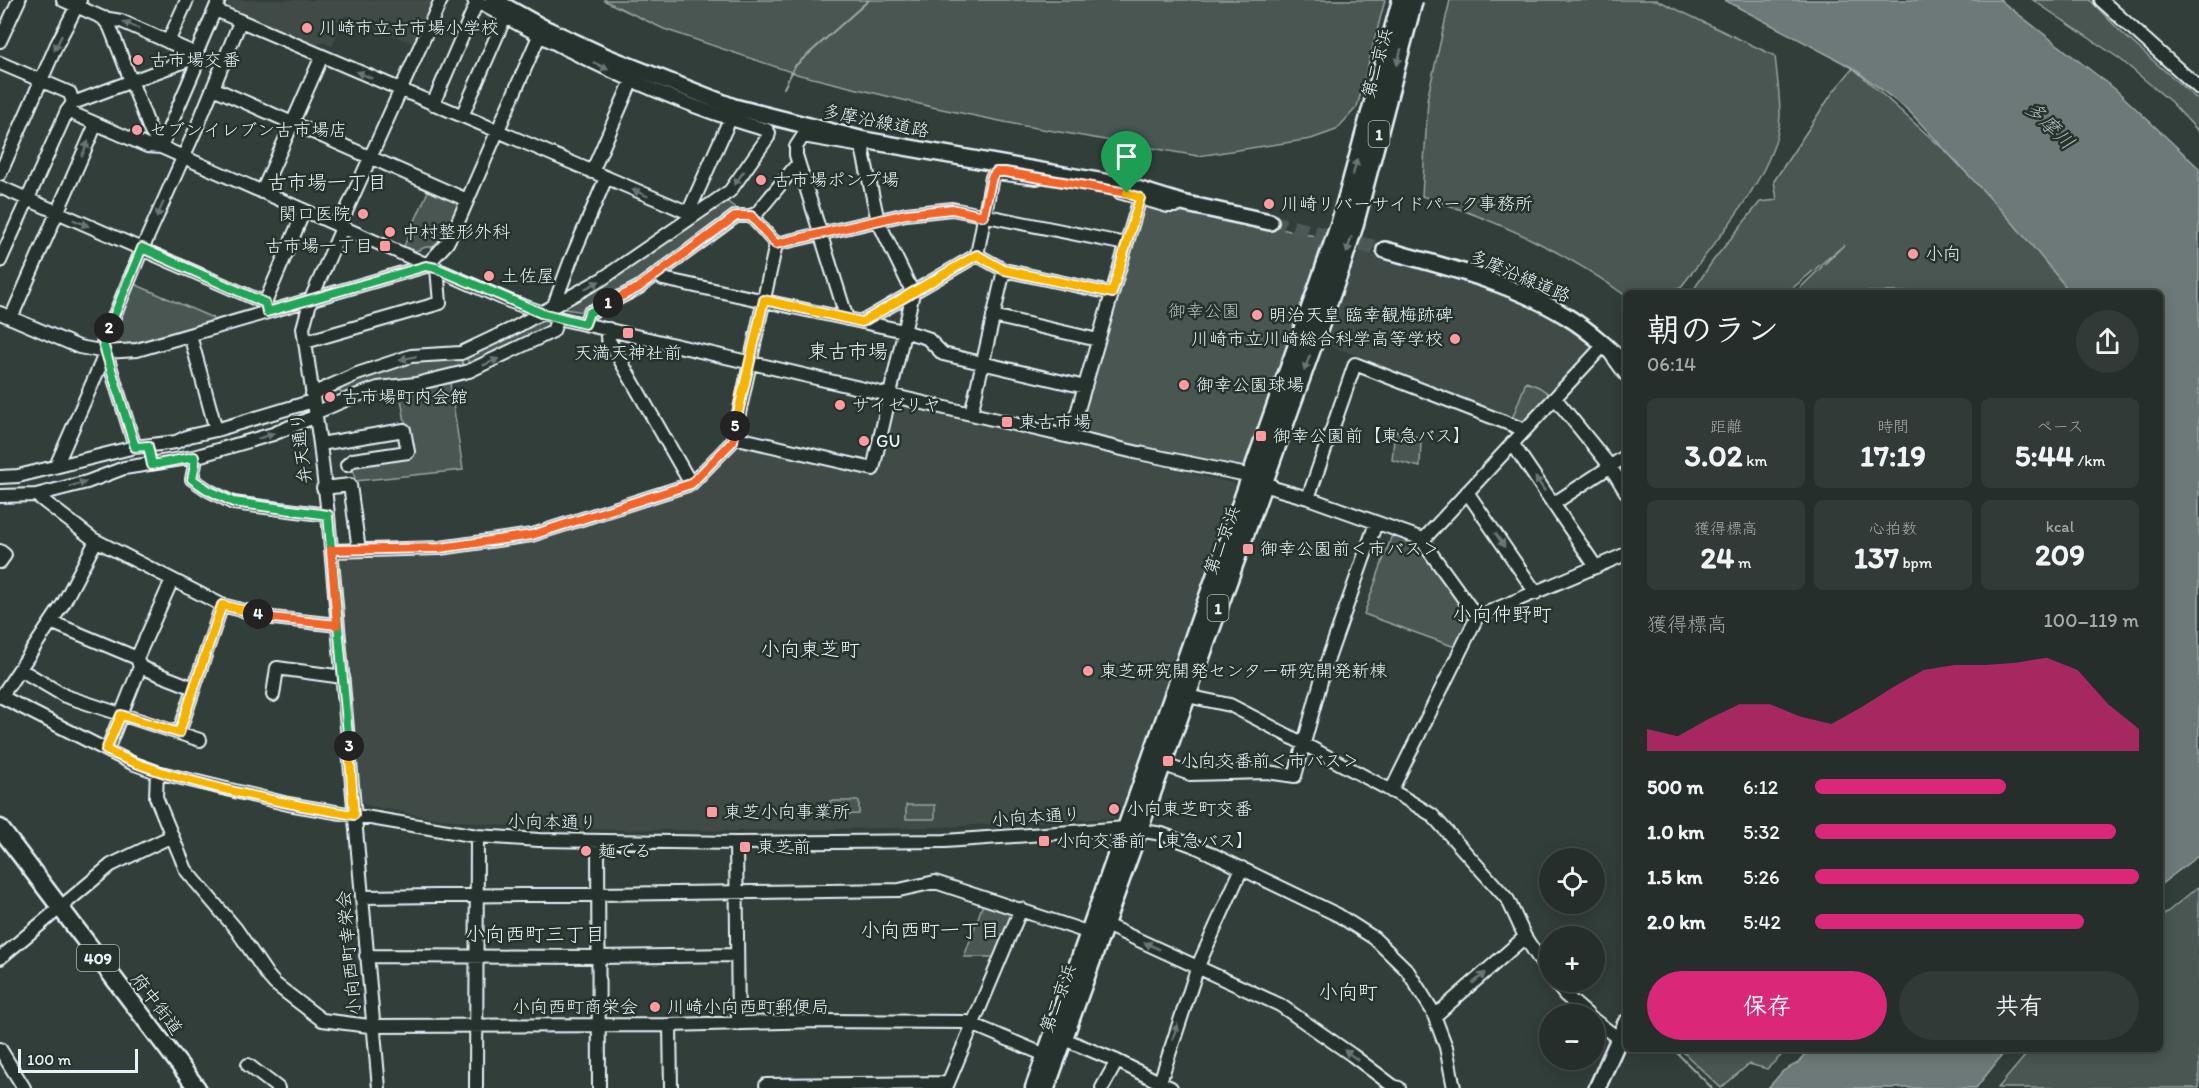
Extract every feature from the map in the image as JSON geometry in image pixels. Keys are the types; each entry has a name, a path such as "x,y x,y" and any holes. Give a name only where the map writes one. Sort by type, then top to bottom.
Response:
{"highway":[{"name":"第二京浜","path":"1334,266 1340,222 1401,0"},
{"name":"第二京浜","path":"1034,1088 1064,1039 1113,870 1162,764 1334,266 1354,226 1414,0"},
{"name":"第二京浜","path":"1046,1088 1051,1058 1133,829 1162,733 1260,482"},
{"name":"府中街道","path":"0,828 57,911 186,1088"},
{"name":"府中街道","path":"0,843 57,911 197,1088"}],"main road":[{"name":"多摩沿線道路","path":"493,0 542,27 607,57 734,108 864,140 1127,186 1179,202 1270,222"},
{"name":"多摩沿線道路","path":"1385,250 1471,274 1526,296 1569,318 1623,362"},
{"path":"1597,1088 1623,1030"}],"street":[{"path":"0,41 19,0"},
{"path":"63,0 79,3 103,18 111,27 151,132 161,147"},
{"path":"168,42 187,0"},
{"name":"弁天通り","path":"354,815 355,802 328,515 303,328 311,299 340,227 441,0"},
{"path":"2101,0 2199,88"},
{"path":"0,496 36,495 76,485 124,468 194,457 273,434 357,374 403,358 461,353 541,313 643,253 691,214 730,191 770,133 632,80 539,36 476,1 433,104"},
{"path":"0,174 57,44 79,3"},
{"path":"161,147 195,68 196,54 217,5 240,22 691,214"},
{"path":"462,116 505,17"},
{"path":"103,18 121,21 196,54"},
{"path":"135,447 103,343 240,22"},
{"path":"96,124 57,213 6,315 79,347 106,352 137,350 190,335 266,308 311,299 431,267 447,243 539,36"},
{"path":"70,107 191,59 196,54"},
{"path":"262,192 322,56"},
{"path":"0,63 70,93 70,107 0,261"},
{"path":"592,172 632,80"},
{"path":"213,88 467,200"},
{"path":"70,107 96,124 147,146 161,147 431,267 541,313 1260,482 1308,498 1423,540 1477,617"},
{"path":"691,214 730,119"},
{"path":"847,319 799,167 796,147 803,136 937,159"},
{"path":"733,437 873,469 913,293 878,221 863,152 864,147"},
{"path":"585,324 589,313 638,288 736,216 751,216 757,213 794,168 799,167"},
{"path":"977,255 983,216 992,177 996,172 1127,193 1168,206 1175,206 1179,202"},
{"path":"554,305 556,295 606,178"},
{"path":"0,187 142,248 266,308"},
{"path":"1070,437 1140,198"},
{"path":"776,244 906,214 952,209 1126,244"},
{"path":"266,308 304,211"},
{"path":"751,216 776,244"},
{"path":"331,550 440,548 532,535 691,484 733,441 776,244"},
{"path":"977,255 1004,270 1112,293"},
{"path":"862,322 977,255"},
{"path":"305,342 440,303 431,267"},
{"path":"971,414 1004,270"},
{"path":"657,274 663,279 904,331 927,338 943,354 1085,387"},
{"path":"993,316 1098,340"},
{"path":"0,477 18,476 135,447 176,442 189,436 355,396 378,388 416,384 469,371 554,331 558,318"},
{"path":"609,329 607,337 691,484"},
{"path":"190,335 216,430"},
{"path":"1423,540 1604,345 1623,371"},
{"path":"56,466 106,352"},
{"path":"461,353 469,371"},
{"path":"1308,498 1355,364 1525,429"},
{"path":"1554,398 1610,466 1623,487"},
{"path":"320,444 404,430 408,452 353,460 347,465"},
{"path":"1512,443 1596,567"},
{"path":"148,446 152,465"},
{"path":"194,457 192,479 233,502 328,515"},
{"path":"1553,504 1623,458"},
{"path":"323,488 350,485 358,550"},
{"path":"1467,492 1536,593"},
{"path":"36,495 96,541 222,605 273,618 337,625"},
{"path":"1162,764 1190,774 1267,772 1295,776 1324,670 1376,523"},
{"path":"1,696 21,670 51,622 79,576 96,541"},
{"path":"0,551 5,555 0,562"},
{"path":"1391,791 1477,617 1623,555"},
{"path":"106,750 172,580"},
{"path":"179,733 222,605"},
{"path":"51,622 194,688"},
{"path":"273,695 277,668 343,677"},
{"path":"21,670 65,696 200,740"},
{"name":"小向本通り","path":"1,696 132,763 157,772 288,804 477,837 736,843 945,841 1133,829 1162,834 1242,868 1338,915 1369,934 1407,970 1423,993 1435,1016 1449,1056 1454,1088"},
{"path":"1187,696 1230,705 1432,815 1508,900 1539,958"},
{"name":"小向西町商栄会","path":"157,772 156,797 186,870 236,929 275,984 322,1020 374,1026 670,1026 810,1021 973,1023 1051,1058"},
{"name":"小向西町幸栄会","path":"354,815 380,1088"},
{"path":"0,958 111,865 172,837"},
{"path":"476,1088 477,837"},
{"path":"598,841 600,1088"},
{"path":"736,843 738,1024"},
{"path":"1064,1039 1117,1061 1163,1086 1198,966 1242,868"},
{"path":"362,897 898,890 935,882 1022,909 1096,928 1198,966 1280,1005 1399,1088"},
{"path":"766,1086 947,1086 1022,909"},
{"path":"1435,1016 1526,937"},
{"path":"366,956 737,955"},
{"path":"1563,992 1575,1004"},
{"path":"670,1026 671,1088"},
{"path":"1605,1028 1619,1039"},
{"path":"0,1049 24,1088"},
{"path":"1102,1088 1117,1061"},
{"path":"248,1065 278,1088"}],"shaded area":[{"name":"川崎市立古市場小学校","path":"228,0 436,0 416,45 346,15 332,46 323,42 317,47 227,6"},
{"name":"川崎市立川崎総合科学高等学校","path":"1359,251 1431,267 1523,300 1582,336 1590,345 1590,351 1549,394 1539,387 1511,422 1363,365 1365,358 1323,344"},
{"path":"897,403 1236,484 1119,815 1115,818 938,827 734,831 564,829 497,825 427,817 366,805 359,798 337,553 485,545 695,488 736,442 875,473 891,404"}],"green space":[{"path":"603,0 1385,0 1357,107 1336,130 1311,139 1198,156 1019,125 932,107 800,75 664,29"},
{"path":"1450,0 1657,0 1775,56 1780,116 1777,137 1756,183 1742,206 1681,287 1670,290 1623,290 1623,294 1553,250 1503,226 1422,196 1427,100"},
{"path":"2033,0 2090,0 2123,34 2199,101 2199,132 2171,102 2120,59"},
{"path":"1853,68 1950,155 2078,290 1798,290 1844,245 1790,290 1693,290 1712,262 1760,202 1777,200 1774,181 1833,92"},
{"path":"429,189 460,203 444,238 436,247 426,247 416,251 404,246"},
{"path":"724,199 738,210 653,273 584,312 558,308"},
{"name":"御幸公園","path":"1144,207 1170,212 1190,210 1324,238 1247,463 1238,469 1083,433 1078,423 1140,210"},
{"path":"132,283 213,318 213,321 135,343 112,345 107,340"},
{"path":"535,318 551,321 551,329 470,368 466,355"},
{"path":"460,356 465,370 343,397 338,386 412,358"},
{"path":"1526,382 1549,394 1520,425 1511,422"},
{"path":"450,383 463,470 355,481 353,467 355,464 411,456 400,393"},
{"path":"1395,430 1421,438 1420,467 1392,460"},
{"path":"1392,535 1418,545 1468,615 1468,621 1455,647 1364,614"},
{"path":"830,801 859,801 859,814 830,815"},
{"path":"906,805 935,805 935,819 906,819"},
{"path":"2199,886 2199,1088 1998,1088 2028,1052 2163,1052 2163,916"},
{"path":"984,901 1015,914 995,957 964,957"},
{"path":"1683,1052 1785,1052 1767,1069 1749,1064 1721,1088"}],"water":[{"name":"多摩川","path":"1724,0 2000,0 2115,89 2199,168 2199,855 2163,883 2163,290 2068,290 2013,223 1909,111 1853,68"},
{"path":"1807,1052 2005,1052 1976,1088 1768,1088 1783,1071 1798,1063"}],"waterway":[{"path":"784,88 795,66 869,0"},
{"path":"1676,1052 1712,1088"}],"tunnel":[{"path":"1270,222 1385,250"}],"place":[{"name":"川崎市立古市場小学校","path":"307,28"},
{"name":"古市場交番","path":"138,60"},
{"name":"セブンイレブン古市場店","path":"137,130"},
{"name":"古市場ポンプ場","path":"761,180"},
{"name":"川崎リバーサイドパーク事務所","path":"1269,204"},
{"name":"関口医院","path":"363,214"},
{"name":"中村整形外科","path":"390,232"},
{"name":"古市場一丁目","path":"385,246"},
{"name":"小向","path":"1913,254"},
{"name":"土佐屋","path":"489,276"},
{"name":"明治天皇 臨幸観梅跡碑","path":"1257,315"},
{"name":"天満天神社前","path":"628,333"},
{"name":"川崎市立川崎総合科学高等学校","path":"1455,339"},
{"name":"御幸公園球場","path":"1184,385"},
{"name":"古市場町内会館","path":"330,397"},
{"name":"サイゼリヤ","path":"840,405"},
{"name":"東古市場","path":"1007,422"},
{"name":"御幸公園前【東急バス】","path":"1261,436"},
{"name":"GU","path":"864,441"},
{"name":"御幸公園前＜市バス＞","path":"1248,549"},
{"name":"東芝研究開発センター研究開発新棟","path":"1088,671"},
{"name":"小向交番前＜市バス＞","path":"1168,761"},
{"name":"小向東芝町交番","path":"1114,809"},
{"name":"東芝小向事業所","path":"712,812"},
{"name":"小向交番前【東急バス】","path":"1044,841"},
{"name":"東芝前","path":"745,847"},
{"name":"麺でる","path":"586,851"},
{"name":"川崎小向西町郵便局","path":"655,1007"}],"district":[{"name":"古市場一丁目","path":"327,182"},
{"name":"東古市場","path":"848,351"},
{"name":"小向仲野町","path":"1502,614"},
{"name":"小向東芝町","path":"810,649"},
{"name":"小向西町一丁目","path":"930,930"},
{"name":"小向西町三丁目","path":"535,934"},
{"name":"小向町","path":"1348,992"}],"route":[{"path":"1127,193 996,172 992,177 983,216 952,209 906,214 776,244 751,216 740,215 638,288 589,313 585,324 541,313 436,268 426,266 267,312 265,303 142,248 103,343 135,447 148,446 152,465 194,457 192,479 233,502 328,515 337,625 354,787 354,815 288,804 157,772 106,750 121,715 179,733 222,605 273,618 337,625 331,550 440,548 532,535 691,484 733,441 764,300 862,322 977,255 1004,270 1112,293 1140,198 1127,193"}]}
